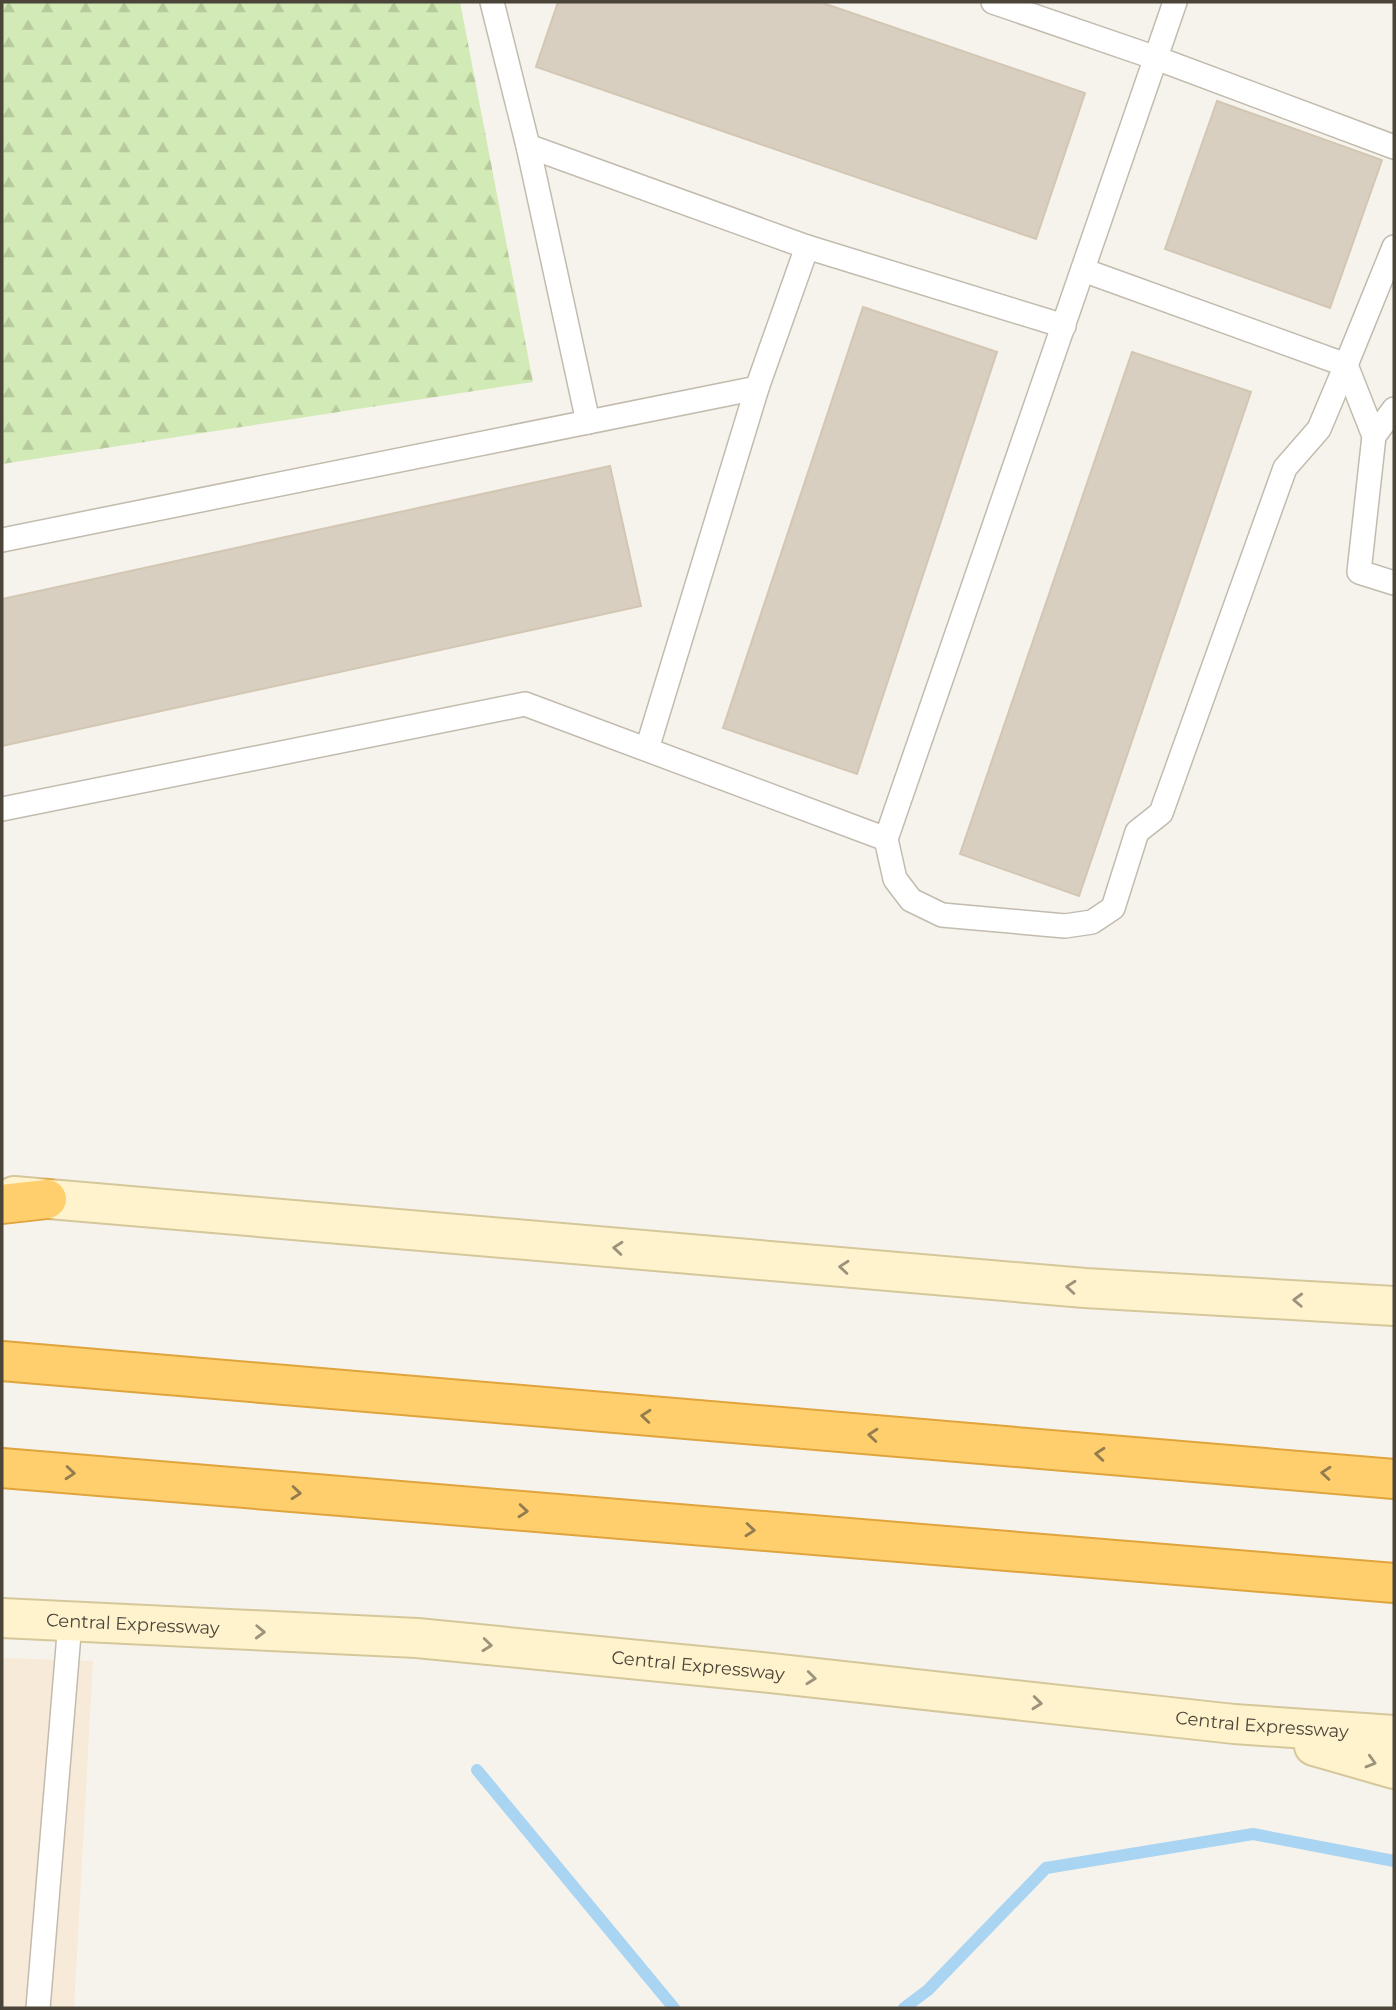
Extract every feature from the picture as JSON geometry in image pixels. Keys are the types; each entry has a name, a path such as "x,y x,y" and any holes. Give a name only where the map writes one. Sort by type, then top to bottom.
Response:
{"highway":[{"path":"2,1204 47,1199"},
{"path":"2,1361 1394,1479"},
{"path":"2,1468 1394,1583"}],"main road":[{"path":"2,1195 1071,1287 1228,1298 1385,1304"},
{"name":"Central Expressway","path":"2,1618 417,1638 761,1672 1234,1724 1394,1735"},
{"path":"1234,1724 1394,1769"}],"lane":[{"path":"492,2 528,146 588,422"},
{"path":"993,2 1156,58 1394,147"},
{"path":"1175,2 886,839 895,879 911,900 942,915 1065,926 1092,922 1113,908 1137,832 1161,813 1284,468 1319,429 1394,247"},
{"path":"528,146 807,247 1064,326"},
{"path":"647,749 757,388 807,247"},
{"path":"1083,270 1346,365 1374,436 1359,572 1394,583"},
{"path":"2,540 757,388"},
{"path":"1374,436 1394,409"},
{"path":"2,808 525,704 886,839"},
{"path":"38,2008 70,1622"}],"shaded area":[{"path":"2,1658 93,1661 74,2008 2,2008"}],"green space":[{"path":"2,2 460,2 533,382 2,464"}],"building":[{"path":"558,2 820,2 1085,93 1036,239 536,67"},
{"path":"1217,101 1382,160 1330,308 1165,249"},
{"path":"863,307 997,352 857,774 723,728"},
{"path":"1132,352 1251,392 1079,896 960,854"},
{"path":"610,466 641,606 2,746 2,599"}],"waterway":[{"path":"477,1770 674,2008"},
{"path":"904,2008 928,1990 1046,1868 1253,1834 1394,1861"}]}
